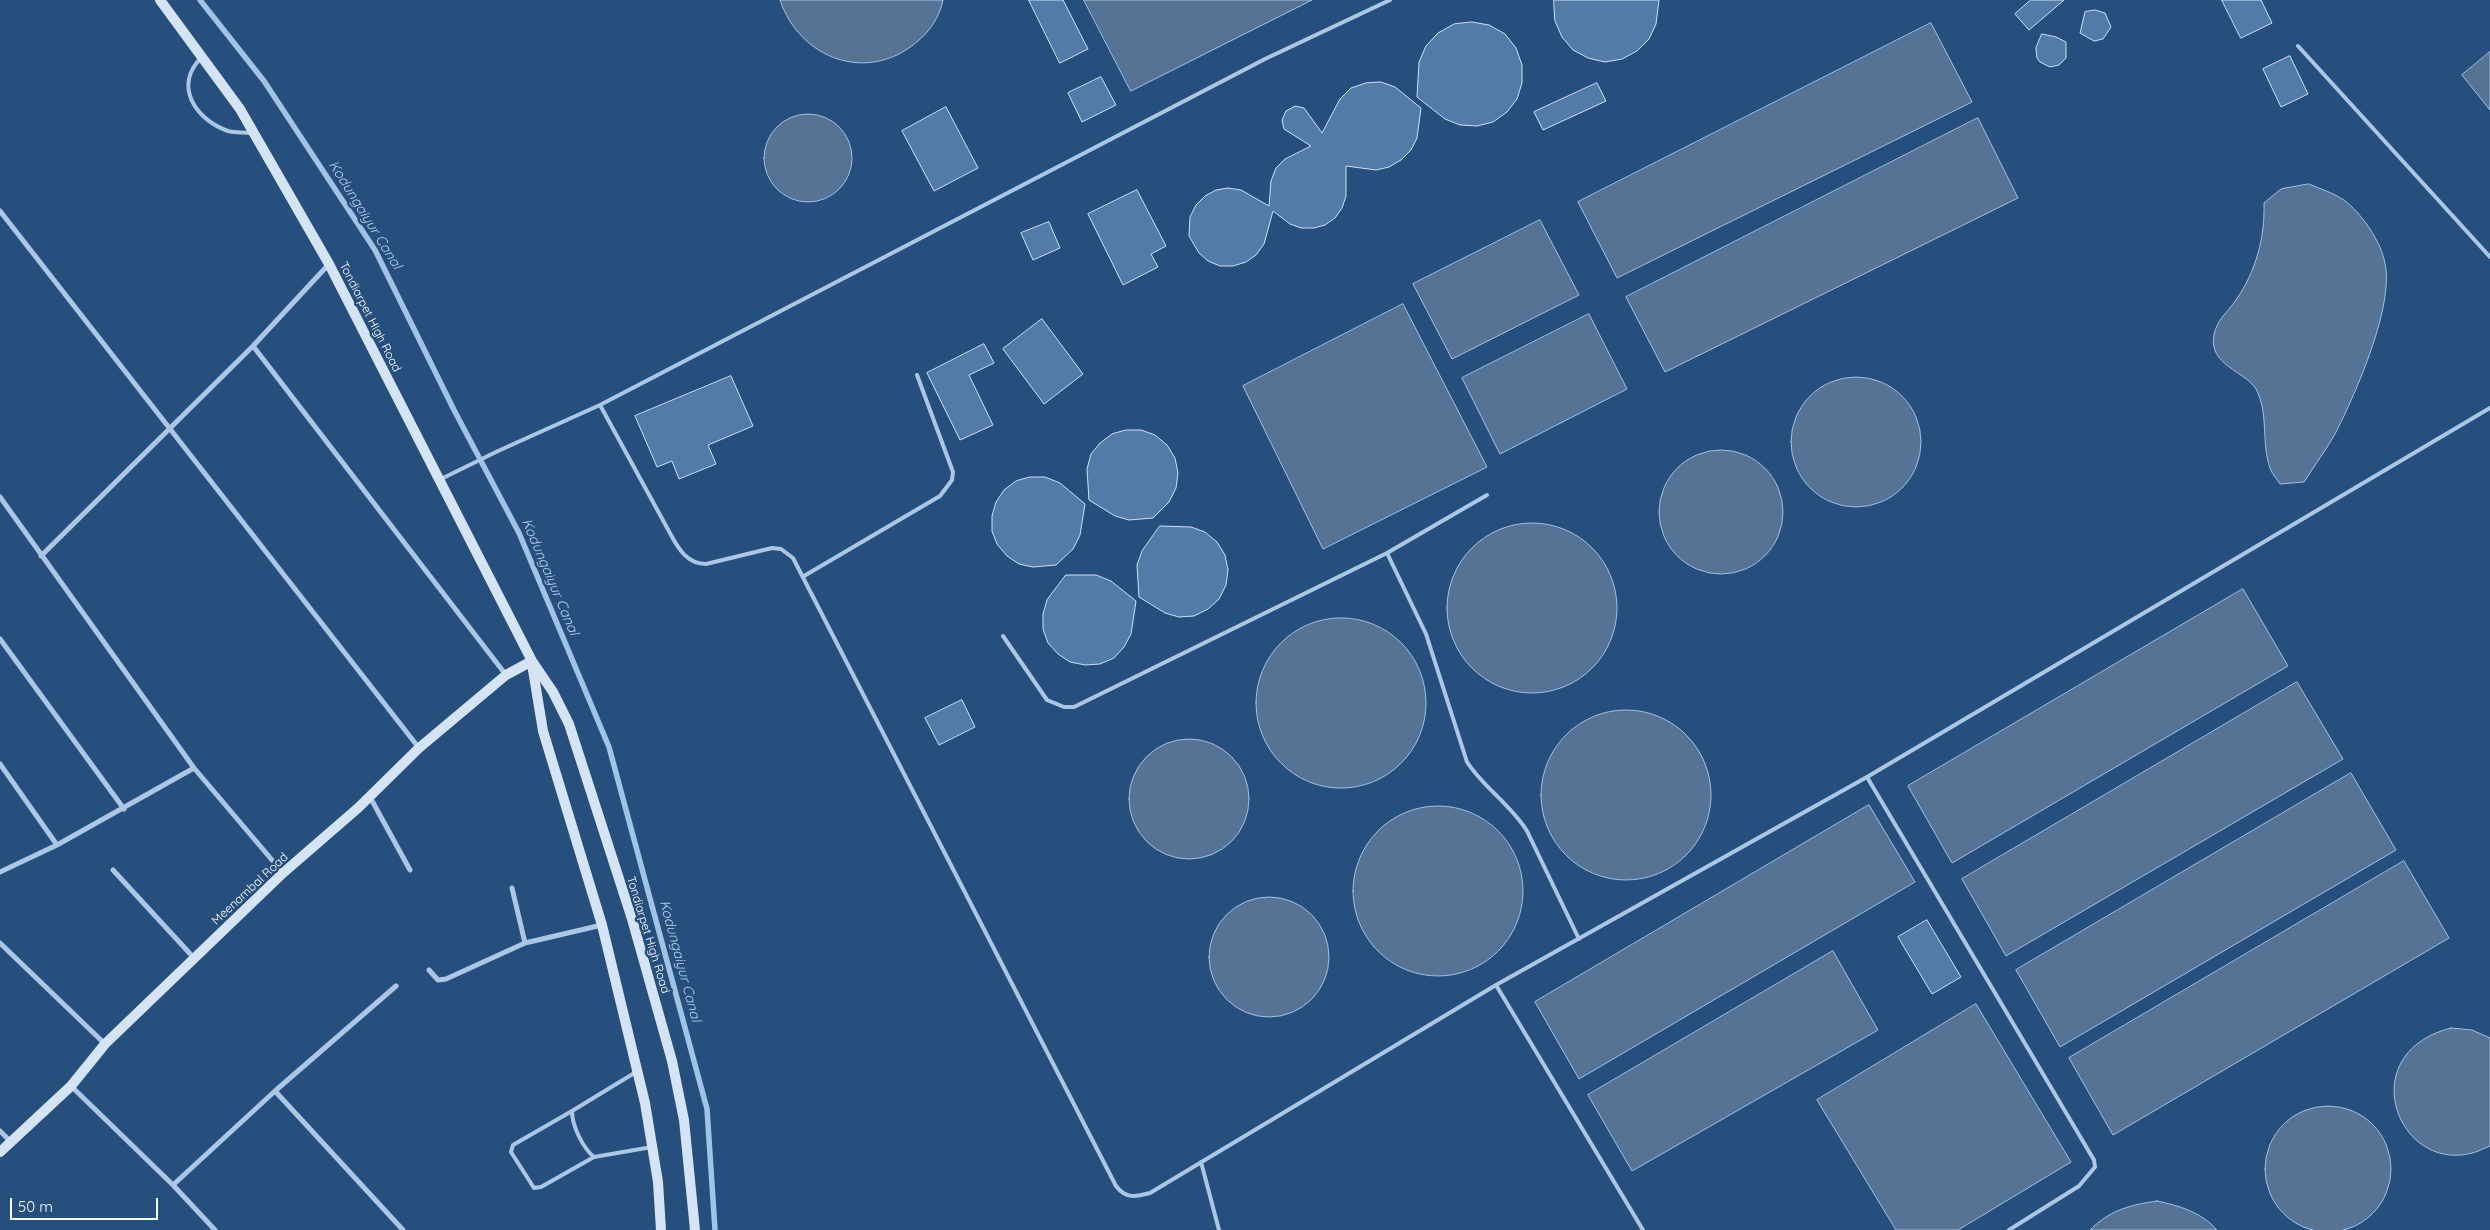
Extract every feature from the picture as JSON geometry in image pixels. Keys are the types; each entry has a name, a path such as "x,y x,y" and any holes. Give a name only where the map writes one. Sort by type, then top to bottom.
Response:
{"main road":[{"name":"Tondiarpet High Road","path":"160,0 240,109 329,264 532,660 553,692 569,724 637,938 672,1061 682,1112 695,1230"},
{"name":"Tondiarpet High Road","path":"532,660 543,731 602,925 637,1071 658,1182 661,1230"},
{"name":"Meenambal Road","path":"0,1152 71,1086 105,1044 283,873 370,797 419,748 506,674 532,660"}],"street":[{"path":"0,211 171,427 419,748"},
{"path":"41,556 253,346 329,264"},
{"path":"253,346 506,674"},
{"path":"0,497 194,768 283,873"},
{"path":"0,639 124,809"},
{"path":"0,764 58,845"},
{"path":"0,872 58,845 194,768"},
{"path":"370,797 410,870"},
{"path":"113,870 194,959"},
{"path":"512,888 526,943"},
{"path":"429,970 438,980 446,979 526,943 602,925"},
{"path":"0,943 105,1044"},
{"path":"173,1185 275,1091 396,986"},
{"path":"71,1086 173,1185 215,1230"},
{"path":"275,1091 403,1230"},
{"path":"0,1131 11,1142"}],"lane":[{"path":"439,481 498,451 600,405 1265,58 1390,0"},
{"path":"2298,46 2490,258"},
{"path":"202,57 192,67 187,79 188,94 196,108 207,121 216,126 231,132 254,133"},
{"path":"804,576 940,496 952,480 953,472 917,375"},
{"path":"600,405 671,535 680,550 689,558 697,564 706,564 772,548 780,549 793,558 804,576 1116,1186 1125,1195 1136,1197 1150,1193 1496,985 1867,777 2490,408"},
{"path":"1003,636 1048,700 1064,707 1074,707 1386,553 1487,495"},
{"path":"1386,553 1426,634 1467,762 1475,774 1523,824 1579,939"},
{"path":"1867,777 2094,1160 2095,1167 2079,1186 2009,1230"},
{"path":"1496,985 1643,1230"},
{"path":"637,1071 513,1145 511,1152 534,1188 541,1187 594,1157 652,1147"},
{"path":"572,1111 572,1120 589,1152 594,1157"},
{"path":"1201,1162 1220,1230"}],"water":[{"path":"780,0 943,0 940,12 934,23 918,41 899,54 879,61 858,63 838,59 820,51 803,38 790,21"},
{"path":"1084,0 1312,0 1131,91"},
{"path":"1931,23 1972,102 1617,278 1578,202"},
{"path":"2490,52 2490,110 2462,75"},
{"path":"808,114 825,117 839,127 849,141 852,158 849,175 839,189 825,199 808,202 791,199 777,189 767,175 764,158 767,141 777,127 791,117"},
{"path":"1978,118 2018,198 1665,372 1626,297"},
{"path":"2309,184 2344,200 2357,212 2368,227 2382,251 2384,259 2386,277 2385,299 2372,348 2363,373 2335,434 2304,482 2280,484 2271,470 2267,458 2264,418 2260,398 2251,383 2229,367 2216,354 2214,335 2215,329 2243,289 2254,266 2263,229 2264,203 2281,189"},
{"path":"1540,220 1579,295 1452,359 1413,284"},
{"path":"1403,304 1487,467 1323,549 1243,386"},
{"path":"1589,314 1627,389 1500,454 1462,378"},
{"path":"1856,377 1881,382 1902,396 1916,417 1921,442 1916,467 1902,488 1881,502 1856,507 1831,502 1810,488 1796,467 1791,442 1796,417 1810,396 1831,382"},
{"path":"1721,450 1745,455 1765,468 1778,488 1783,512 1778,536 1765,556 1745,569 1721,574 1697,569 1677,556 1664,536 1659,512 1664,488 1677,468 1697,455"},
{"path":"1540,523 1565,529 1586,542 1598,554 1614,583 1617,608 1616,625 1611,641 1598,662 1586,674 1557,690 1524,693 1499,687 1478,674 1466,662 1450,633 1447,600 1453,575 1466,554 1478,542 1507,526"},
{"path":"2243,589 2288,666 1952,863 1908,786"},
{"path":"1349,618 1374,624 1395,637 1407,649 1423,678 1426,703 1425,720 1420,736 1407,757 1395,769 1366,785 1333,788 1308,782 1287,769 1275,757 1259,728 1256,695 1262,670 1275,649 1287,637 1316,621"},
{"path":"2297,682 2343,759 2006,956 1962,879"},
{"path":"1626,710 1651,714 1666,720 1686,735 1701,755 1709,778 1711,795 1707,820 1701,835 1686,855 1666,870 1643,878 1626,880 1601,876 1586,870 1566,855 1551,835 1543,812 1541,795 1545,770 1551,755 1566,735 1586,720 1609,712"},
{"path":"1189,739 1212,743 1232,756 1245,776 1249,799 1245,822 1232,842 1212,855 1189,859 1166,855 1146,842 1133,822 1129,799 1133,776 1146,756 1166,743"},
{"path":"2351,773 2396,850 2060,1047 2016,970"},
{"path":"1869,805 1915,882 1579,1079 1535,1002"},
{"path":"1446,806 1471,812 1492,825 1504,837 1520,866 1523,891 1522,908 1517,924 1504,945 1492,957 1463,973 1430,976 1405,970 1384,957 1372,945 1356,916 1353,883 1359,858 1372,837 1384,825 1413,809"},
{"path":"2404,861 2449,938 2113,1135 2069,1058"},
{"path":"1269,897 1292,901 1312,914 1325,934 1329,957 1325,980 1312,1000 1292,1013 1269,1017 1246,1013 1226,1000 1213,980 1209,957 1213,934 1226,914 1246,901"},
{"path":"1833,951 1878,1030 1632,1171 1588,1095"},
{"path":"1976,1004 2071,1162 1958,1230 1896,1230 1817,1100"},
{"path":"2451,1028 2472,1030 2490,1038 2490,1146 2472,1153 2446,1154 2423,1145 2406,1129 2396,1107 2394,1084 2402,1061 2420,1041"},
{"path":"2328,1106 2352,1111 2372,1125 2386,1145 2391,1169 2386,1193 2372,1213 2352,1227 2328,1232 2304,1227 2284,1213 2270,1193 2265,1169 2270,1145 2284,1125 2304,1111"},
{"path":"2157,1201 2197,1214 2217,1230 2090,1230 2113,1213 2138,1204"}],"building":[{"path":"1029,0 1063,0 1088,49 1060,63"},
{"path":"1554,0 1659,0 1656,24 1649,39 1637,51 1622,59 1605,62 1588,58 1573,50 1562,37 1555,21"},
{"path":"2031,0 2064,0 2029,30 2015,14"},
{"path":"2222,0 2261,0 2272,23 2241,38"},
{"path":"2095,10 2105,13 2111,27 2103,39 2094,41 2080,33 2085,12"},
{"path":"1472,22 1489,25 1505,34 1516,48 1522,65 1522,83 1517,99 1507,112 1493,122 1477,126 1460,125 1445,119 1417,97 1419,62 1426,46 1438,33 1454,24"},
{"path":"2042,34 2056,37 2066,42 2066,58 2059,65 2050,67 2040,62 2037,58 2036,48"},
{"path":"2290,56 2308,94 2281,107 2263,69"},
{"path":"1101,77 1116,105 1082,122 1068,93"},
{"path":"1381,82 1395,87 1421,108 1417,138 1411,150 1401,160 1389,167 1376,170 1346,166 1346,196 1342,208 1335,218 1325,225 1314,228 1301,228 1290,224 1273,211 1264,244 1256,255 1246,262 1233,266 1220,266 1208,261 1199,253 1189,236 1190,217 1196,205 1205,196 1216,190 1228,188 1241,190 1269,206 1271,181 1276,168 1285,159 1311,146 1284,129 1282,120 1286,111 1295,106 1304,108 1322,133 1340,99 1351,88 1366,83"},
{"path":"1597,83 1606,101 1543,130 1534,112"},
{"path":"946,107 978,168 934,191 902,131"},
{"path":"1137,190 1166,246 1151,254 1158,267 1123,285 1088,214"},
{"path":"1049,222 1060,248 1033,260 1021,233"},
{"path":"1042,319 1083,374 1044,404 1003,349"},
{"path":"984,344 994,363 969,375 993,425 960,440 927,373"},
{"path":"731,376 753,426 708,445 716,464 679,479 672,461 657,467 635,416"},
{"path":"1126,430 1141,430 1155,435 1167,445 1175,458 1178,473 1176,488 1169,502 1153,518 1129,520 1115,516 1089,500 1087,469 1091,454 1100,443 1112,434"},
{"path":"1030,477 1045,477 1060,483 1085,504 1080,535 1073,549 1056,565 1033,567 1019,564 1007,556 997,544 992,531 992,516 996,502 1004,490 1016,481"},
{"path":"1160,526 1191,527 1205,532 1217,542 1225,555 1228,570 1226,585 1219,599 1208,609 1194,616 1179,617 1165,613 1139,597 1137,565 1142,551"},
{"path":"1066,575 1096,575 1111,581 1136,601 1131,634 1124,647 1114,658 1100,664 1085,665 1070,662 1058,654 1048,643 1043,629 1043,614 1047,600"},
{"path":"962,700 975,727 939,745 925,718"},
{"path":"1927,920 1961,977 1932,994 1898,937"}],"waterway":[{"name":"Kodungaiyur Canal","path":"200,0 264,81 375,250 454,410 519,533 609,747 707,1109 715,1230"}]}
